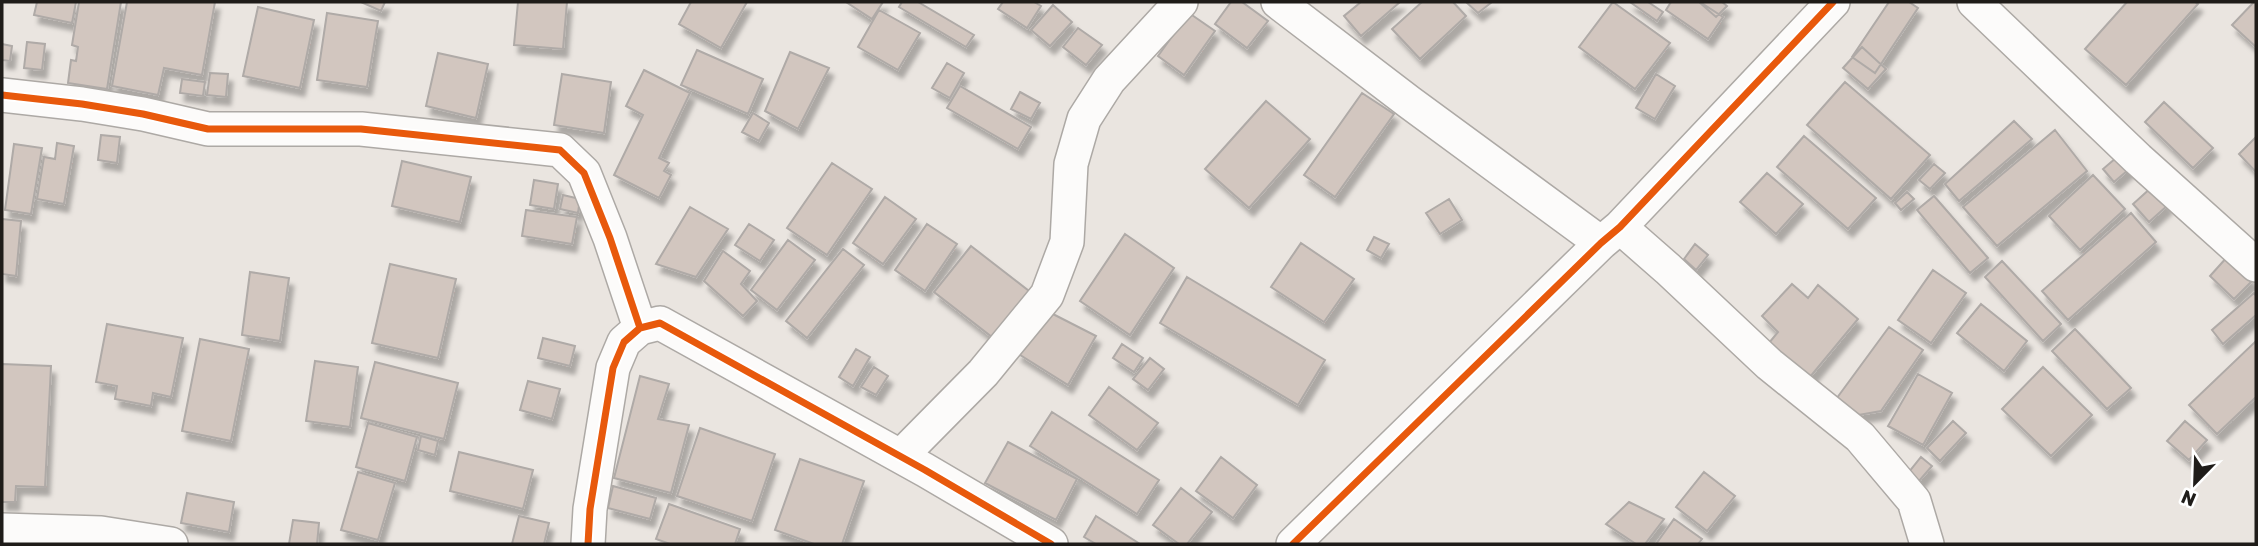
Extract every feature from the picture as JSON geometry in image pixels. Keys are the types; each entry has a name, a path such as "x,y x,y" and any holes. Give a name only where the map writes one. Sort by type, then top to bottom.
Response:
{"street":[{"path":"901,456 983,373 1047,295 1067,242 1071,164 1084,119 1109,80 1181,2"},
{"path":"1278,2 1409,102 1611,235 1668,269 1769,364 1860,436 1914,501 1927,544"},
{"path":"1293,544 1611,235 1833,2"},
{"path":"1974,2 2138,159 2256,265"},
{"path":"2,95 143,114 208,129 361,129 560,150 584,173 610,238 640,328"},
{"path":"587,544 612,368 624,342 640,328 660,323 901,456 1051,544"},
{"path":"2,530 102,533 172,544"}],"building":[{"path":"37,2 76,2 72,23 34,15"},
{"path":"79,2 121,2 107,89 68,83 71,60 76,61 78,47 72,45"},
{"path":"127,2 215,2 202,75 164,68 158,95 112,86"},
{"path":"361,2 385,2 381,11"},
{"path":"518,2 567,2 563,49 514,45"},
{"path":"691,2 747,2 721,48 679,24"},
{"path":"846,2 883,2 872,19"},
{"path":"902,2 918,2 974,35 966,47 899,7"},
{"path":"1003,2 1034,2 1041,6 1027,28 998,9"},
{"path":"1231,2 1242,2 1268,21 1247,48 1215,24"},
{"path":"1361,2 1400,2 1361,36 1344,16"},
{"path":"1422,2 1453,2 1466,16 1420,59 1392,29"},
{"path":"1466,2 1492,2 1478,13"},
{"path":"1613,2 1670,43 1635,89 1579,47"},
{"path":"1630,2 1648,2 1663,12 1657,21"},
{"path":"1671,2 1700,2 1723,17 1708,39 1666,10"},
{"path":"1699,2 1722,2 1727,6 1716,17"},
{"path":"1889,2 1909,2 1918,8 1875,73 1852,57"},
{"path":"2127,2 2198,4 2126,85 2085,49"},
{"path":"2256,2 2256,47 2232,25"},
{"path":"1053,5 1072,22 1050,46 1031,30"},
{"path":"258,7 314,20 300,88 243,76"},
{"path":"879,10 920,33 898,70 858,47"},
{"path":"327,13 378,21 367,87 317,80"},
{"path":"1189,13 1215,31 1184,75 1158,56"},
{"path":"1078,28 1102,45 1086,65 1063,47"},
{"path":"27,42 45,44 42,70 24,68"},
{"path":"2,44 12,46 10,61 2,60"},
{"path":"1862,47 1886,69 1868,89 1843,68"},
{"path":"697,50 763,79 748,114 681,85"},
{"path":"790,52 829,68 798,129 765,111"},
{"path":"438,53 488,64 476,118 426,106"},
{"path":"947,63 964,73 950,98 932,88"},
{"path":"644,70 690,93 659,158 669,163 664,171 671,175 659,198 614,175 643,115 626,106"},
{"path":"210,73 228,74 226,97 207,95"},
{"path":"562,74 611,82 604,133 554,125"},
{"path":"1656,74 1675,86 1655,119 1636,108"},
{"path":"182,79 205,82 203,96 180,93"},
{"path":"1845,82 1930,155 1891,199 1807,125"},
{"path":"960,86 1031,127 1018,149 947,108"},
{"path":"1020,92 1040,103 1031,119 1011,109"},
{"path":"1362,93 1394,114 1335,197 1304,175"},
{"path":"1266,101 1310,139 1249,208 1205,169"},
{"path":"2164,102 2213,148 2193,168 2145,122"},
{"path":"753,113 769,123 759,141 742,132"},
{"path":"2014,121 2032,139 1959,201 1945,184"},
{"path":"2055,130 2087,171 1997,246 1963,207"},
{"path":"101,135 120,137 117,163 98,160"},
{"path":"1804,136 1876,198 1848,229 1777,167"},
{"path":"2256,137 2256,172 2239,154"},
{"path":"57,143 74,146 64,204 37,199 44,157 55,159"},
{"path":"14,144 42,148 31,214 5,210"},
{"path":"2123,152 2134,165 2114,182 2103,169"},
{"path":"402,161 471,177 460,222 392,206"},
{"path":"832,163 872,189 827,255 787,228"},
{"path":"1934,164 1945,173 1930,189 1919,180"},
{"path":"1767,173 1803,204 1776,234 1740,202"},
{"path":"2093,175 2125,209 2080,250 2049,216"},
{"path":"534,180 558,184 554,209 530,205"},
{"path":"2152,187 2168,205 2149,222 2133,204"},
{"path":"1907,192 1914,199 1901,210 1895,203"},
{"path":"563,195 580,199 578,213 560,209"},
{"path":"1934,196 1988,258 1970,273 1917,210"},
{"path":"885,197 916,219 883,264 853,243"},
{"path":"1449,199 1462,220 1440,234 1426,213"},
{"path":"690,207 728,229 696,277 656,264"},
{"path":"526,210 577,217 572,244 522,236"},
{"path":"2131,213 2156,242 2068,320 2042,291"},
{"path":"2,219 21,221 16,276 2,274"},
{"path":"749,224 774,240 760,261 735,245"},
{"path":"927,224 957,244 925,291 895,270"},
{"path":"1125,234 1174,268 1130,335 1080,301"},
{"path":"1374,237 1389,244 1381,258 1367,250"},
{"path":"788,240 815,260 777,310 751,290"},
{"path":"1301,243 1354,279 1324,322 1271,287"},
{"path":"1695,244 1708,255 1696,270 1684,259"},
{"path":"971,246 1029,291 992,337 934,292"},
{"path":"843,249 864,265 807,338 786,321"},
{"path":"723,251 750,271 741,284 757,301 743,316 704,281"},
{"path":"2228,256 2253,280 2234,299 2210,276"},
{"path":"2002,261 2061,324 2043,341 1985,277"},
{"path":"390,264 456,279 438,358 372,343"},
{"path":"1933,270 1966,293 1931,343 1898,320"},
{"path":"250,272 289,278 280,341 242,335"},
{"path":"1187,277 1325,360 1298,405 1160,323"},
{"path":"1792,284 1808,298 1818,285 1858,319 1805,383 1764,349 1778,332 1762,316"},
{"path":"2254,293 2256,315 2223,344 2212,330"},
{"path":"1981,304 2027,341 2004,371 1957,333"},
{"path":"1047,311 1096,336 1068,385 1017,353"},
{"path":"107,324 183,338 171,397 153,393 151,406 115,399 117,386 96,382"},
{"path":"1889,327 1923,350 1881,411 1853,416 1831,406"},
{"path":"2075,329 2131,388 2107,409 2052,351"},
{"path":"543,338 575,346 570,366 538,358"},
{"path":"200,339 249,349 231,441 182,431"},
{"path":"2256,341 2256,397 2217,434 2189,405"},
{"path":"1122,344 1143,358 1134,372 1113,358"},
{"path":"856,349 870,357 853,386 839,377"},
{"path":"1150,358 1164,369 1148,390 1133,379"},
{"path":"315,361 358,367 350,427 306,421"},
{"path":"375,362 458,383 444,439 361,418"},
{"path":"2,364 51,366 45,487 16,486 15,502 2,502"},
{"path":"874,367 888,376 876,395 861,387"},
{"path":"2043,367 2092,415 2051,456 2002,409"},
{"path":"1918,374 1952,393 1923,445 1888,426"},
{"path":"640,376 669,384 658,419 689,425 671,493 614,478"},
{"path":"528,381 560,389 552,419 520,410"},
{"path":"1109,387 1158,423 1137,450 1089,415"},
{"path":"1052,412 1159,480 1137,514 1030,446"},
{"path":"1953,421 1966,433 1940,461 1927,448"},
{"path":"2185,421 2207,440 2189,460 2167,441"},
{"path":"368,423 417,437 405,481 356,467"},
{"path":"700,428 775,454 752,521 677,496"},
{"path":"421,436 438,441 435,455 418,450"},
{"path":"1008,442 1077,479 1056,520 985,483"},
{"path":"459,452 533,470 523,509 450,491"},
{"path":"1221,457 1257,485 1233,518 1196,491"},
{"path":"1921,457 1932,466 1919,481 1909,472"},
{"path":"800,459 864,481 842,544 814,544 775,530"},
{"path":"358,472 395,483 378,540 341,530"},
{"path":"1704,472 1735,496 1707,531 1676,507"},
{"path":"613,486 656,498 650,519 608,508"},
{"path":"1181,488 1212,512 1187,544 1179,544 1153,525"},
{"path":"187,493 234,502 229,532 181,523"},
{"path":"1629,502 1664,519 1645,544 1636,544 1606,524"},
{"path":"669,504 740,529 735,544 670,544 656,539"},
{"path":"519,516 549,523 544,544 512,544"},
{"path":"1096,516 1140,544 1096,544 1084,537"},
{"path":"1674,519 1702,539 1698,544 1656,544"},
{"path":"293,520 319,523 317,544 289,544"}],"cycle path":[{"path":"1293,544 1620,227 1833,2"},
{"path":"2,95 143,114 208,129 361,129 560,150 584,173 610,238 640,328"},
{"path":"588,544 590,509 613,368 624,342 640,328 660,323 925,470 1051,544"}]}
